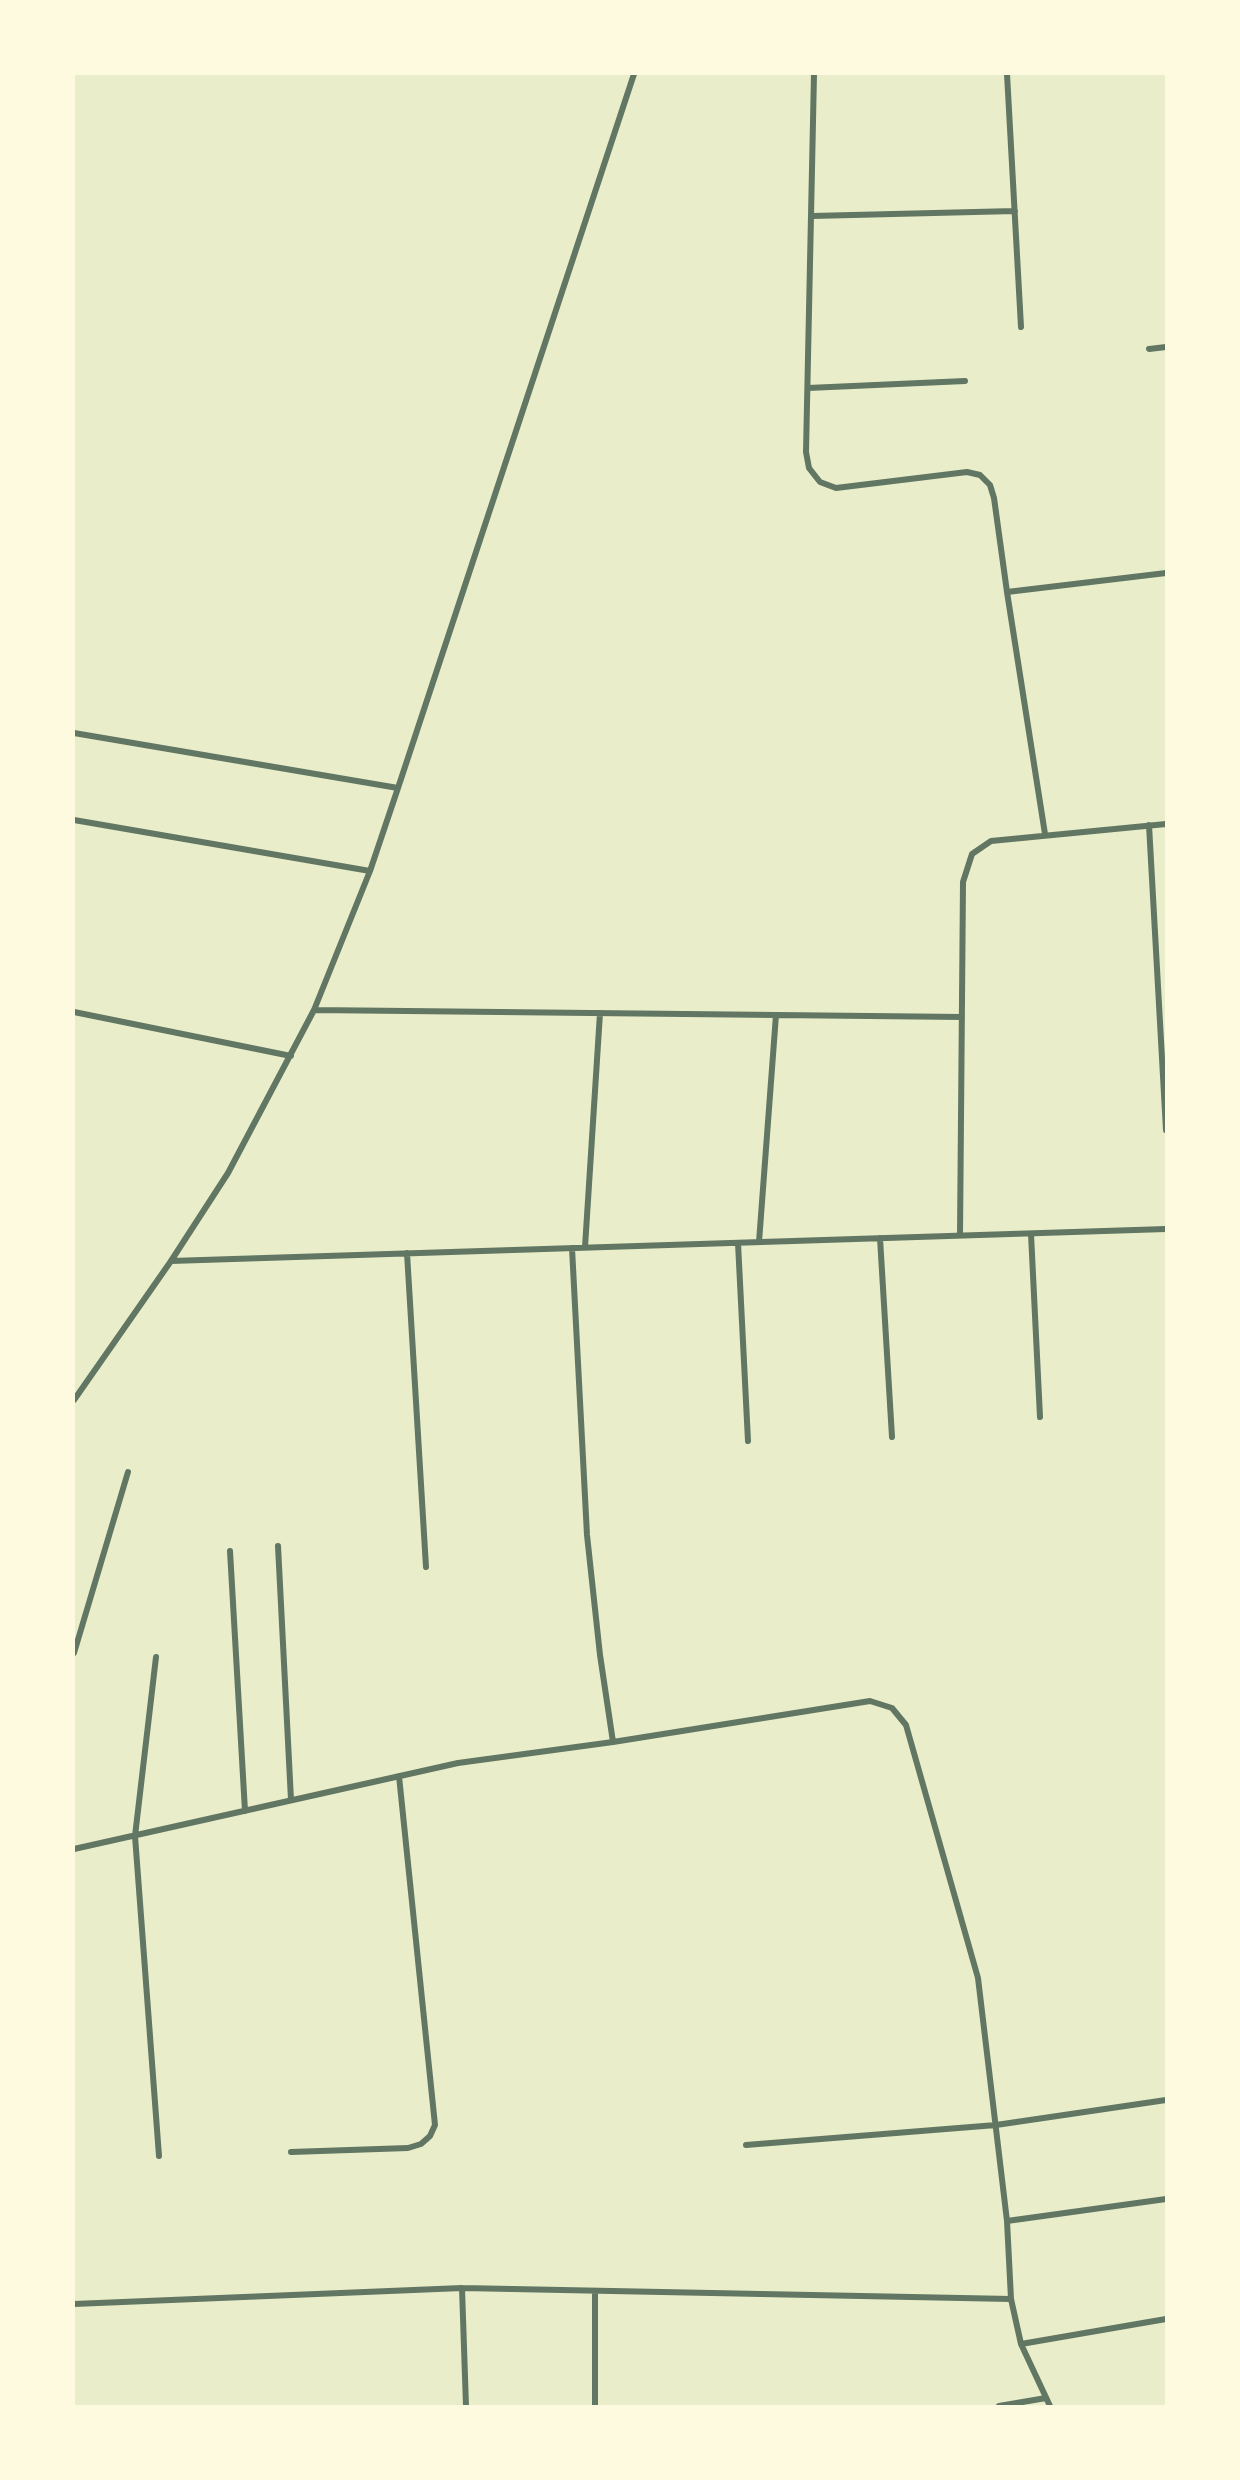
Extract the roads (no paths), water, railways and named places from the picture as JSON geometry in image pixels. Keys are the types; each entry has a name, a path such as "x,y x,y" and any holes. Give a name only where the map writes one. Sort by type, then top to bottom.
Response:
{"street":[{"path":"74,1400 171,1261 228,1173 314,1010 370,870 634,74"},
{"path":"814,74 806,452 809,468 820,482 836,488 967,472 980,475 990,485 994,498 1045,834"},
{"path":"1007,74 1021,327"},
{"path":"812,216 1015,211"},
{"path":"1149,349 1167,347"},
{"path":"808,388 965,381"},
{"path":"1007,592 1167,573"},
{"path":"74,733 398,788"},
{"path":"74,820 370,870"},
{"path":"960,1235 963,882 972,854 991,841 1167,824"},
{"path":"1149,825 1167,1130"},
{"path":"314,1010 962,1017"},
{"path":"74,1012 291,1056"},
{"path":"585,1247 600,1013"},
{"path":"759,1242 776,1015"},
{"path":"171,1261 1167,1229"},
{"path":"1031,1233 1040,1417"},
{"path":"880,1238 892,1437"},
{"path":"738,1243 748,1441"},
{"path":"572,1248 587,1535 600,1655 613,1742"},
{"path":"407,1253 426,1567"},
{"path":"74,1653 75,1643 128,1472"},
{"path":"278,1546 291,1800"},
{"path":"230,1551 245,1811"},
{"path":"156,1657 135,1836 159,2156"},
{"path":"74,1850 458,1764 870,1701 892,1708 906,1725 978,1978 1007,2221 1011,2299 1021,2344 1050,2406"},
{"path":"291,2152 408,2148 421,2144 430,2136 435,2125 399,1776"},
{"path":"746,2145 996,2125 1167,2100"},
{"path":"1007,2221 1167,2199"},
{"path":"74,2304 462,2288 1011,2299"},
{"path":"462,2288 466,2406"},
{"path":"595,2291 595,2406"},
{"path":"1021,2344 1167,2319"},
{"path":"999,2406 1046,2398"}]}
